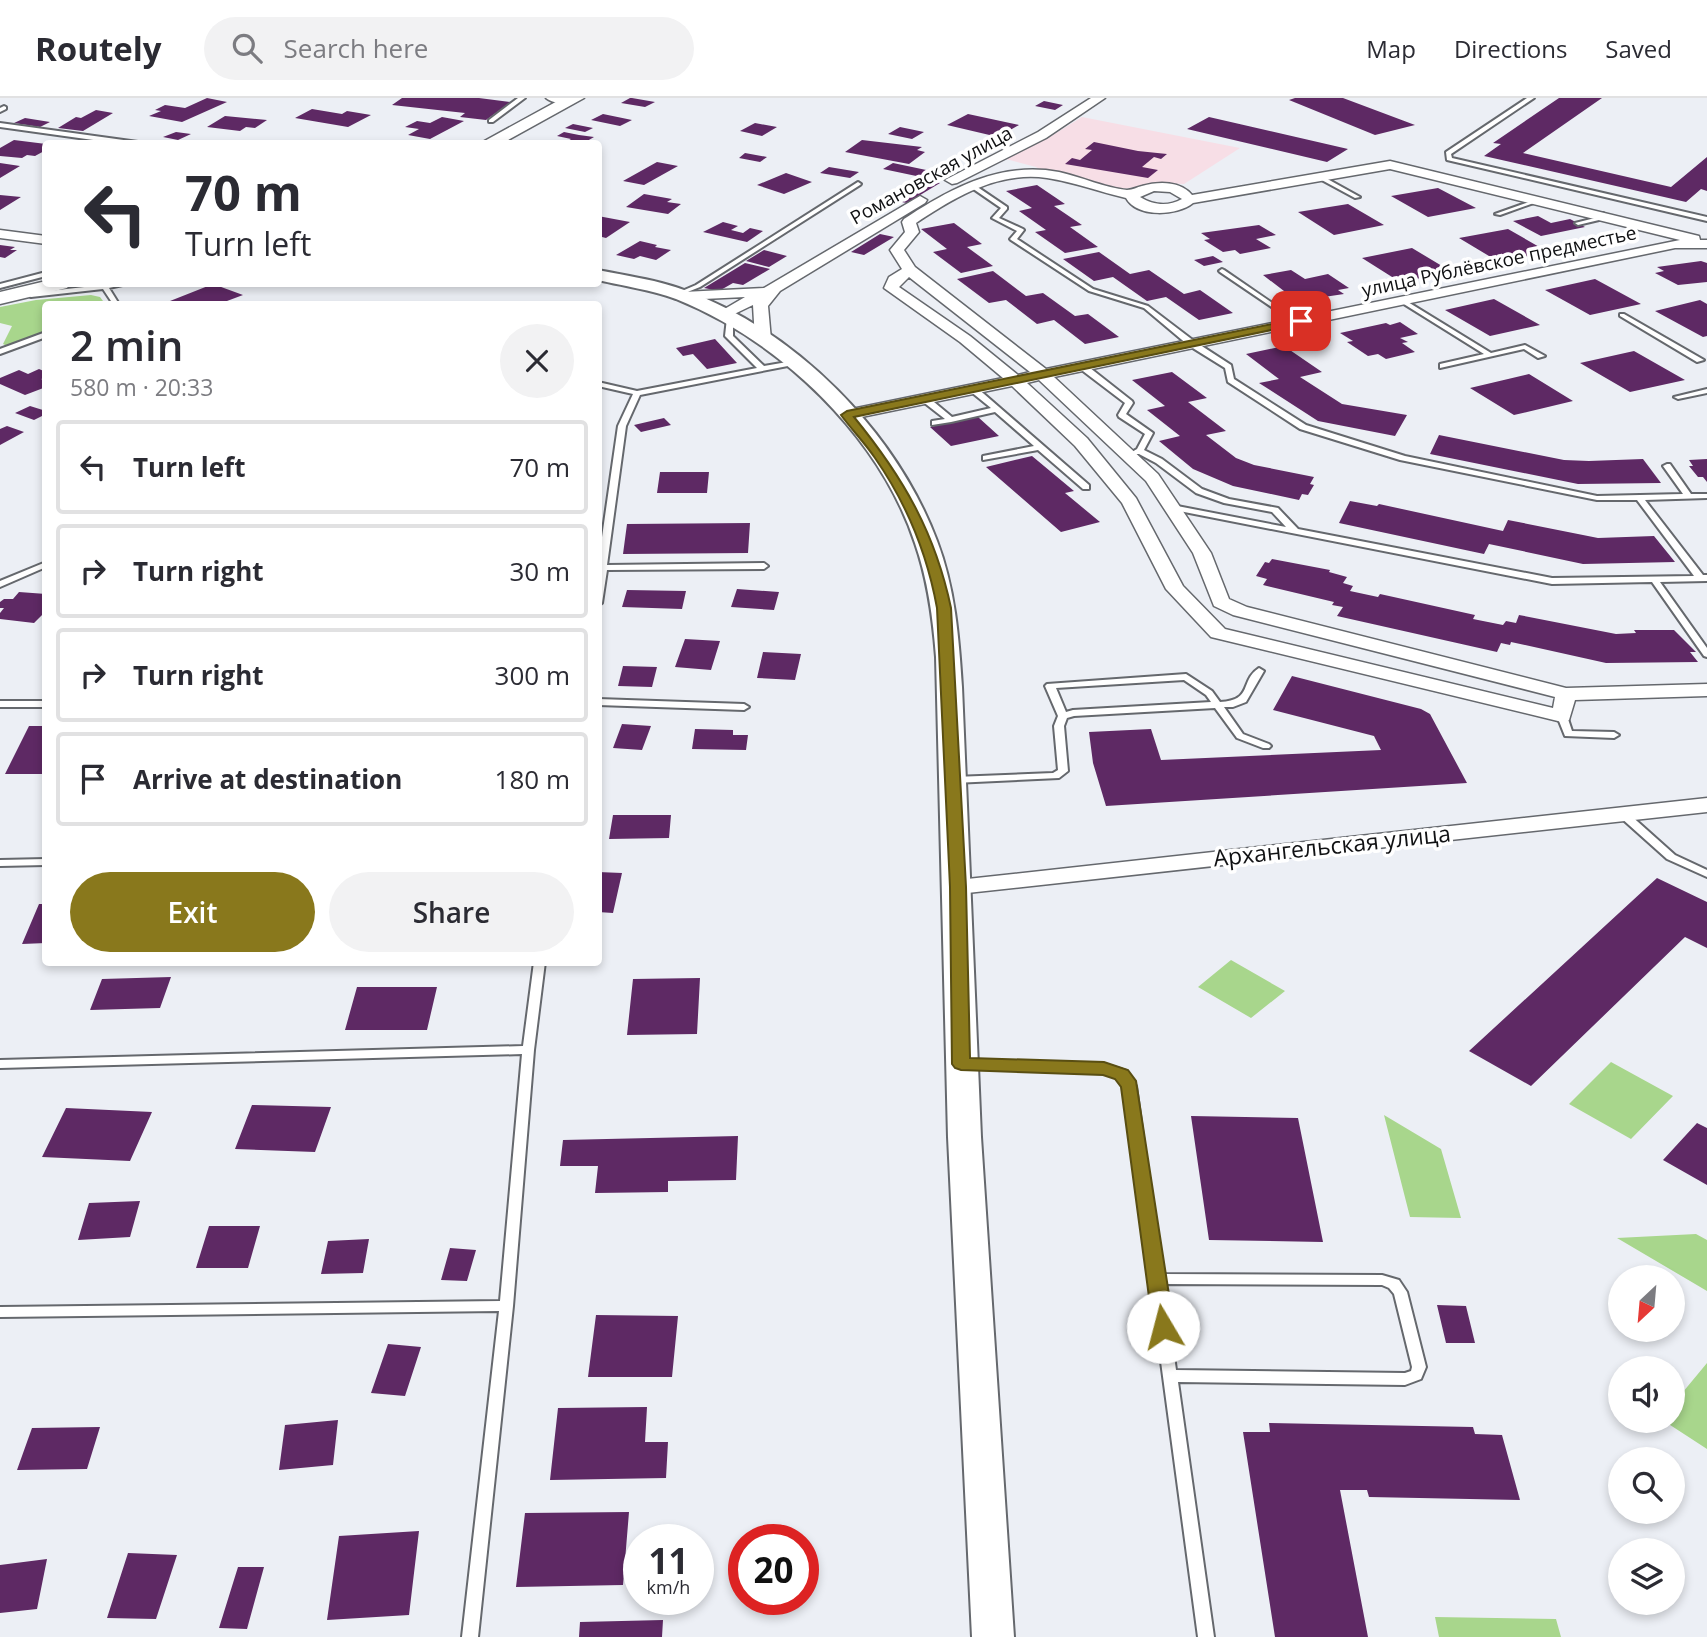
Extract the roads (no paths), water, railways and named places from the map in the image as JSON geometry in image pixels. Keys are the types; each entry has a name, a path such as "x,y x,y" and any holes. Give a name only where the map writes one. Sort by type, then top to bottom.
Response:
{"main road":[{"path":"495,140 574,99"},
{"path":"1,294 42,287"}],"street":[{"path":"552,98 574,99"},
{"name":"Романовская улица","path":"727,316 949,182 1042,135 1099,98"},
{"path":"1133,195 1138,203 1157,208 1178,207 1189,200 1390,165 1603,215 1707,244"},
{"path":"1189,200 1183,192 1164,188 1144,189 1133,195 1041,173 1022,173 971,185 909,222 912,232 897,250 910,270 1043,374 1133,453 1202,553 1221,602 1240,611 1566,694 1707,690"},
{"path":"0,234 42,239"},
{"name":"улица Рублёвское предместье","path":"847,415 1675,244 1707,244"},
{"path":"910,270 894,280 891,288 965,340 1015,380 1081,442 1130,502 1175,589 1219,633 1562,716 1566,694"},
{"path":"602,276 681,295 727,316 793,363 847,415 880,456 914,512 936,568 947,645 958,887 961,1064 993,1637"},
{"name":"Романовская улица","path":"681,295 746,293 782,284"},
{"name":"Романовская улица","path":"763,340 760,305 768,294 782,284"},
{"path":"1195,611 1221,602"},
{"name":"Архангельская улица","path":"958,887 1707,806"}],"lane":[{"path":"491,121 522,98"},
{"path":"1531,98 1448,153 1448,159 1707,219"},
{"path":"0,125 109,140"},
{"path":"1320,177 1357,197"},
{"path":"681,295 858,184"},
{"path":"971,185 1005,208 995,218 1021,230 1013,239 1091,290 1146,307 1191,344 1228,367 1231,380 1303,427 1416,461 1597,498 1707,496"},
{"path":"1498,214 1539,200"},
{"path":"1578,223 1603,215"},
{"path":"1222,271 1297,322"},
{"path":"1,294 42,276"},
{"path":"1,294 110,287"},
{"path":"106,288 114,301"},
{"path":"1401,300 1490,355"},
{"path":"1622,315 1705,361"},
{"path":"727,316 729,336 763,369"},
{"path":"0,352 42,336"},
{"path":"1443,366 1525,347 1541,356"},
{"path":"602,385 636,393 793,363"},
{"path":"1082,366 1129,403 1122,415 1149,433 1133,453 1159,461 1199,491 1227,501 1275,510 1295,532"},
{"path":"973,389 1086,487"},
{"path":"1678,397 1707,391"},
{"path":"602,561 622,426 636,393"},
{"path":"925,399 951,420"},
{"path":"935,423 997,409"},
{"path":"986,458 1040,447"},
{"path":"1667,466 1688,496"},
{"path":"1639,497 1704,578"},
{"path":"1172,507 1552,581 1704,578"},
{"path":"0,584 42,566"},
{"path":"602,568 764,566"},
{"path":"1654,579 1707,654"},
{"path":"1063,716 1073,713 1220,706 1243,700 1259,671"},
{"path":"954,780 1055,776 1063,771 1059,726 1063,716 1050,686 1186,677 1209,693 1240,736 1266,746"},
{"path":"602,702 744,707"},
{"path":"0,704 42,704"},
{"path":"1562,716 1568,734 1614,736"},
{"path":"1623,815 1671,857 1707,874"},
{"path":"0,863 42,862"},
{"path":"470,1637 506,1306 528,1050 539,966"},
{"path":"0,1063 528,1050"},
{"path":"961,1064 1104,1068 1122,1074 1130,1086 1206,1637"},
{"path":"1157,1279 1382,1280 1394,1284 1400,1292 1419,1367 1416,1375 1405,1379 1170,1376"},
{"path":"0,1312 506,1306"}]}
